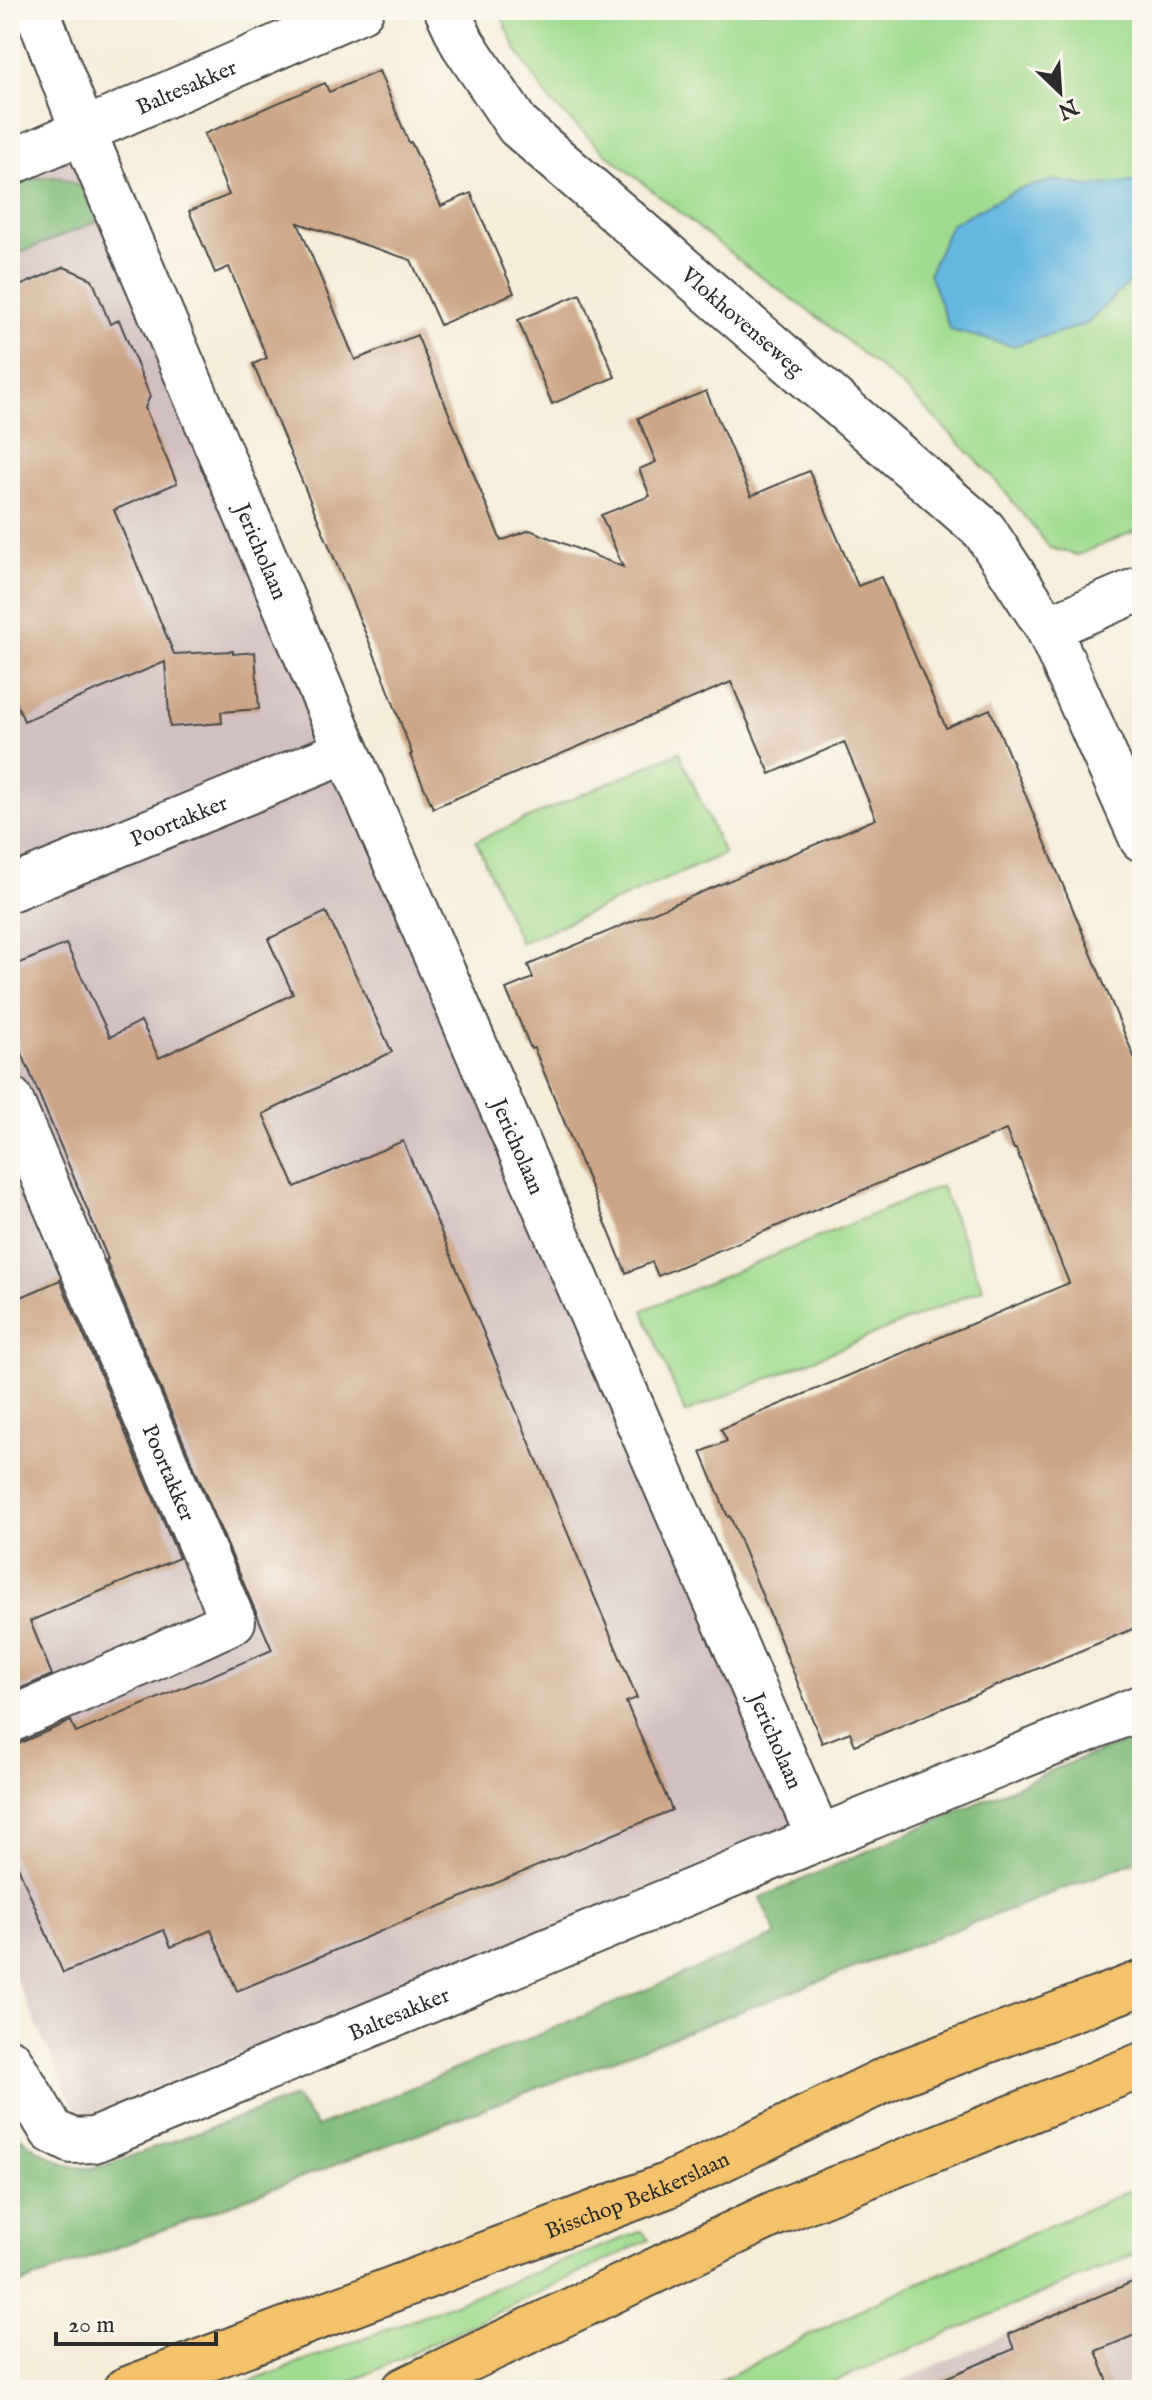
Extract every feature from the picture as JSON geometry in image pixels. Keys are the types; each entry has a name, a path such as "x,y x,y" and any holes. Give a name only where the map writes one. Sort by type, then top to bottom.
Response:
{"main road":[{"name":"Bisschop Bekkerslaan","path":"125,2390 666,2186 895,2075 1142,1983"},
{"path":"404,2390 776,2213 1142,2065"}],"street":[{"name":"Jericholaan","path":"37,10 83,131 347,751 819,1838"},
{"name":"Baltesakker","path":"10,163 361,10"},
{"name":"Vlokhovenseweg","path":"447,10 463,44 518,126 984,530 1048,628 1142,839"},
{"path":"1048,628 1142,588"},
{"name":"Poortakker","path":"10,889 347,751"},
{"name":"Poortakker","path":"10,1099 233,1621 10,1720"},
{"path":"819,1838 1142,1707"},
{"name":"Baltesakker","path":"10,2061 52,2131 72,2141 94,2140 819,1838"}],"shaded area":[{"path":"78,145 802,1824 79,2119 10,1967 10,176"},
{"path":"1142,2272 1142,2390 882,2390"}],"green space":[{"path":"499,10 1142,10 1142,528 1078,555 1050,548 992,476 910,393 824,322 749,268 604,152 551,102 516,49"},
{"path":"58,177 80,186 98,221 10,257 10,186 30,179"},
{"path":"679,752 724,854 520,943 476,841"},
{"path":"941,1186 983,1289 685,1413 643,1310"},
{"path":"1142,1736 1142,1859 10,2288 10,2128 37,2149 60,2161 71,2166 93,2168 295,2097 317,2127 777,1935 760,1898 1062,1766"},
{"path":"1142,2185 1142,2251 814,2390 702,2390 871,2304"},
{"path":"642,2231 649,2240 334,2390 229,2390"}],"water":[{"path":"1142,176 1142,269 1087,324 1013,346 950,330 929,273 951,224 1016,190 1054,180 1088,186 1131,182"}],"building":[{"path":"379,71 409,143 441,206 471,193 514,293 440,325 411,260 298,223 355,360 417,335 501,541 530,530 623,567 601,515 650,496 639,469 656,462 638,418 706,391 751,496 809,471 858,586 881,577 946,728 990,709 1142,1076 1142,1625 855,1745 850,1732 822,1743 701,1452 727,1441 721,1429 1069,1283 1006,1130 658,1276 652,1262 626,1273 534,1048 531,1049 506,989 533,978 528,965 876,819 844,742 770,774 731,682 433,808 410,755 383,675 253,364 267,358 229,267 215,273 189,211 229,195 204,134 325,83 329,92"},
{"path":"64,267 92,279 110,324 119,320 150,396 145,408 177,483 114,510 174,654 255,652 259,709 221,712 222,723 170,727 165,662 24,721 10,688 10,290"},
{"path":"580,294 615,377 552,404 518,320"},
{"path":"326,912 392,1052 263,1114 295,1187 403,1141 637,1698 626,1702 672,1810 237,1991 211,1930 171,1947 164,1930 63,1973 10,1848 10,1745 71,1721 76,1733 272,1650 10,1025 10,967 66,944 110,1037 141,1021 159,1058 293,994 268,939"},
{"path":"60,1280 179,1558 30,1621 52,1675 10,1693 10,1302"},
{"path":"1142,2278 1142,2332 1096,2351 1111,2390 917,2390 1014,2349 1008,2334"}]}
